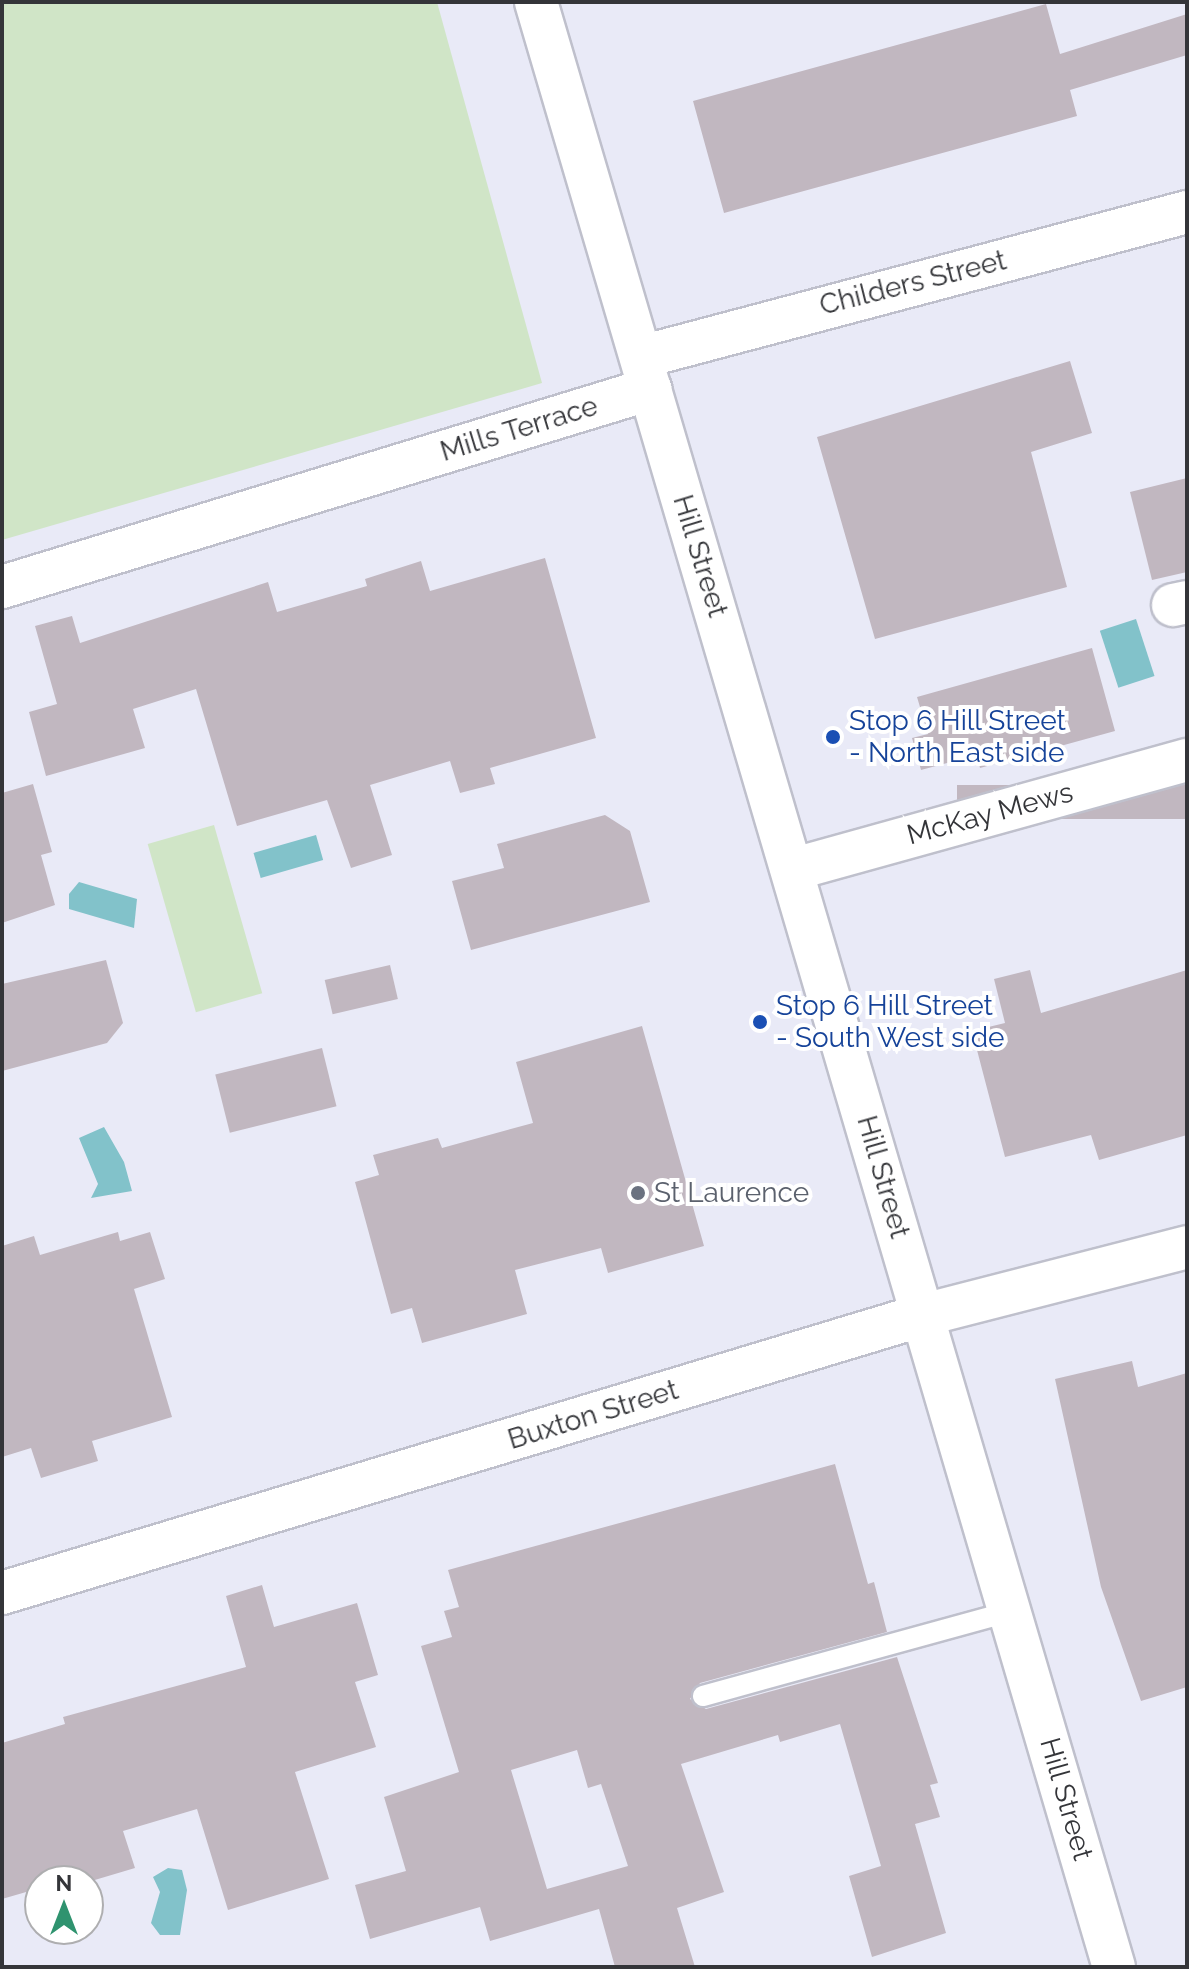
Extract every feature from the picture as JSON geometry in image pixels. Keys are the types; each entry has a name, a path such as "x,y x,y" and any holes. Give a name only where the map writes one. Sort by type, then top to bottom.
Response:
{"street":[{"path":"536,2 645,373"},
{"name":"Childers Street","path":"645,373 1187,212"},
{"name":"Mills Terrace","path":"2,587 645,373"},
{"name":"Hill Street","path":"645,373 794,869 1114,1967"},
{"name":"McKay Mews","path":"794,869 1187,760"},
{"name":"Buxton Street","path":"2,1593 923,1315 1187,1247"}],"lane":[{"path":"703,1696 1011,1611"}],"green space":[{"path":"2,2 437,2 542,383 2,540"},
{"path":"214,825 262,993 196,1012 148,844"}],"water":[{"path":"1136,619 1155,676 1118,688 1100,631"},
{"path":"316,835 323,860 261,878 254,853"},
{"path":"79,882 137,899 134,928 69,909 69,894"},
{"path":"104,1127 124,1162 132,1191 91,1198 98,1184 79,1138"},
{"path":"168,1868 182,1870 187,1890 180,1935 160,1935 151,1923 160,1892 153,1877"}],"building":[{"path":"1046,4 1060,54 1187,14 1187,55 1070,90 1077,116 724,213 693,101"},
{"path":"1070,361 1092,433 1031,452 1067,587 875,639 817,437"},
{"path":"1187,478 1187,572 1152,580 1130,492"},
{"path":"545,558 596,738 490,768 495,784 460,793 450,761 370,785 392,855 351,868 327,800 237,826 196,689 133,709 145,748 46,776 29,712 57,704 35,626 72,616 80,643 268,582 277,612 367,586 365,579 421,561 430,591"},
{"path":"1092,648 1115,731 980,768 977,755 921,770 912,738 928,734 917,697"},
{"path":"33,784 52,852 41,855 55,905 2,923 2,793"},
{"path":"957,785 1187,785 1187,819 957,819"},
{"path":"605,815 630,831 650,902 471,950 452,881 504,868 497,844"},
{"path":"106,960 123,1023 107,1043 2,1071 2,984"},
{"path":"390,965 398,999 333,1014 325,980"},
{"path":"1030,970 1041,1013 1187,970 1187,1135 1099,1160 1091,1135 1005,1157 972,1031 1005,1023 994,979"},
{"path":"642,1026 704,1246 608,1273 601,1248 515,1270 527,1314 422,1343 412,1308 391,1314 355,1182 379,1175 373,1155 438,1138 442,1148 533,1123 516,1062"},
{"path":"322,1048 337,1106 230,1133 215,1075"},
{"path":"118,1232 120,1241 150,1232 165,1279 134,1289 172,1417 92,1441 98,1461 41,1478 31,1448 2,1457 2,1246 34,1236 40,1255"},
{"path":"1132,1361 1138,1387 1187,1373 1187,1687 1141,1701 1101,1587 1055,1379"},
{"path":"835,1464 868,1584 874,1582 887,1632 700,1683 690,1699 706,1709 897,1657 938,1783 930,1785 940,1817 915,1824 946,1933 872,1957 849,1876 881,1866 840,1724 780,1742 778,1735 681,1764 724,1892 677,1908 695,1967 615,1967 599,1909 490,1941 480,1907 370,1939 355,1885 406,1871 384,1797 459,1772 421,1646 452,1637 444,1611 459,1607 448,1570","holes":["577,1750 588,1788 601,1784 628,1866 547,1889 511,1770"]},
{"path":"262,1585 274,1627 357,1603 378,1675 355,1682 376,1747 295,1772 329,1879 228,1910 197,1809 123,1831 135,1868 104,1877 104,1865 24,1865 24,1893 2,1899 2,1743 65,1724 63,1717 246,1667 226,1596"}],"place":[{"name":"Stop 6 Hill Street - North East side","path":"833,737"},
{"name":"Stop 6 Hill Street - South West side","path":"760,1022"},
{"name":"St Laurence","path":"638,1193"}]}
